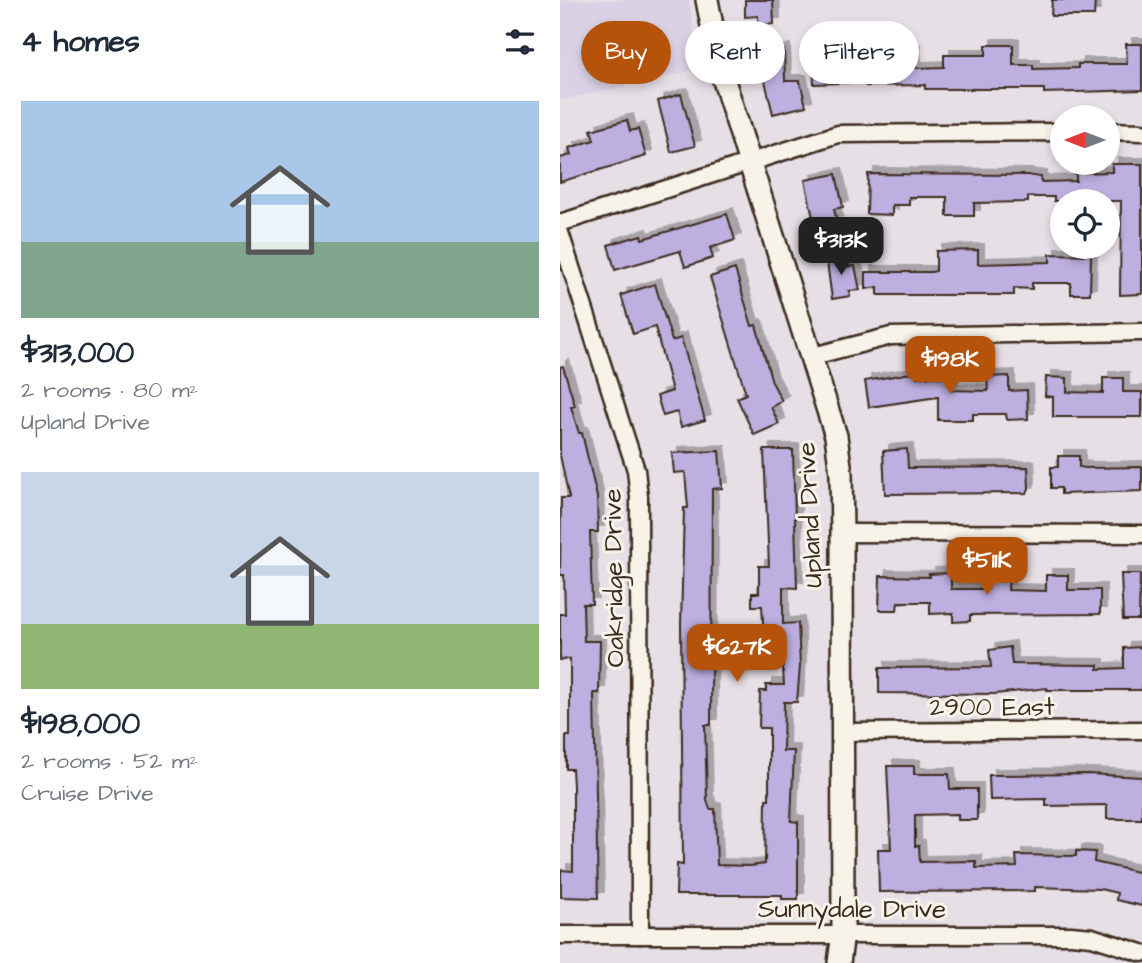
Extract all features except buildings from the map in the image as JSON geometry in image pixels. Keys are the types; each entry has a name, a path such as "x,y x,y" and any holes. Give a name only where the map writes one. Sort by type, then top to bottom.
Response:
{"street":[{"name":"Upland Drive","path":"707,0 721,71 813,356 836,436 841,473 842,533 843,933 839,963"},
{"path":"1120,131 1142,132"},
{"path":"560,223 838,134 1050,132"},
{"name":"Oakridge Drive","path":"560,233 636,470 640,935"},
{"path":"813,356 891,336 1142,332"},
{"path":"842,533 1142,534"},
{"name":"2900 East","path":"842,732 1142,730"},
{"name":"Sunnydale Drive","path":"560,934 1071,934 1092,937 1142,953"}],"shaded area":[{"path":"560,0 689,0 692,21 685,21 685,72 671,75 671,21 581,21 581,84 632,84 560,100"}]}
